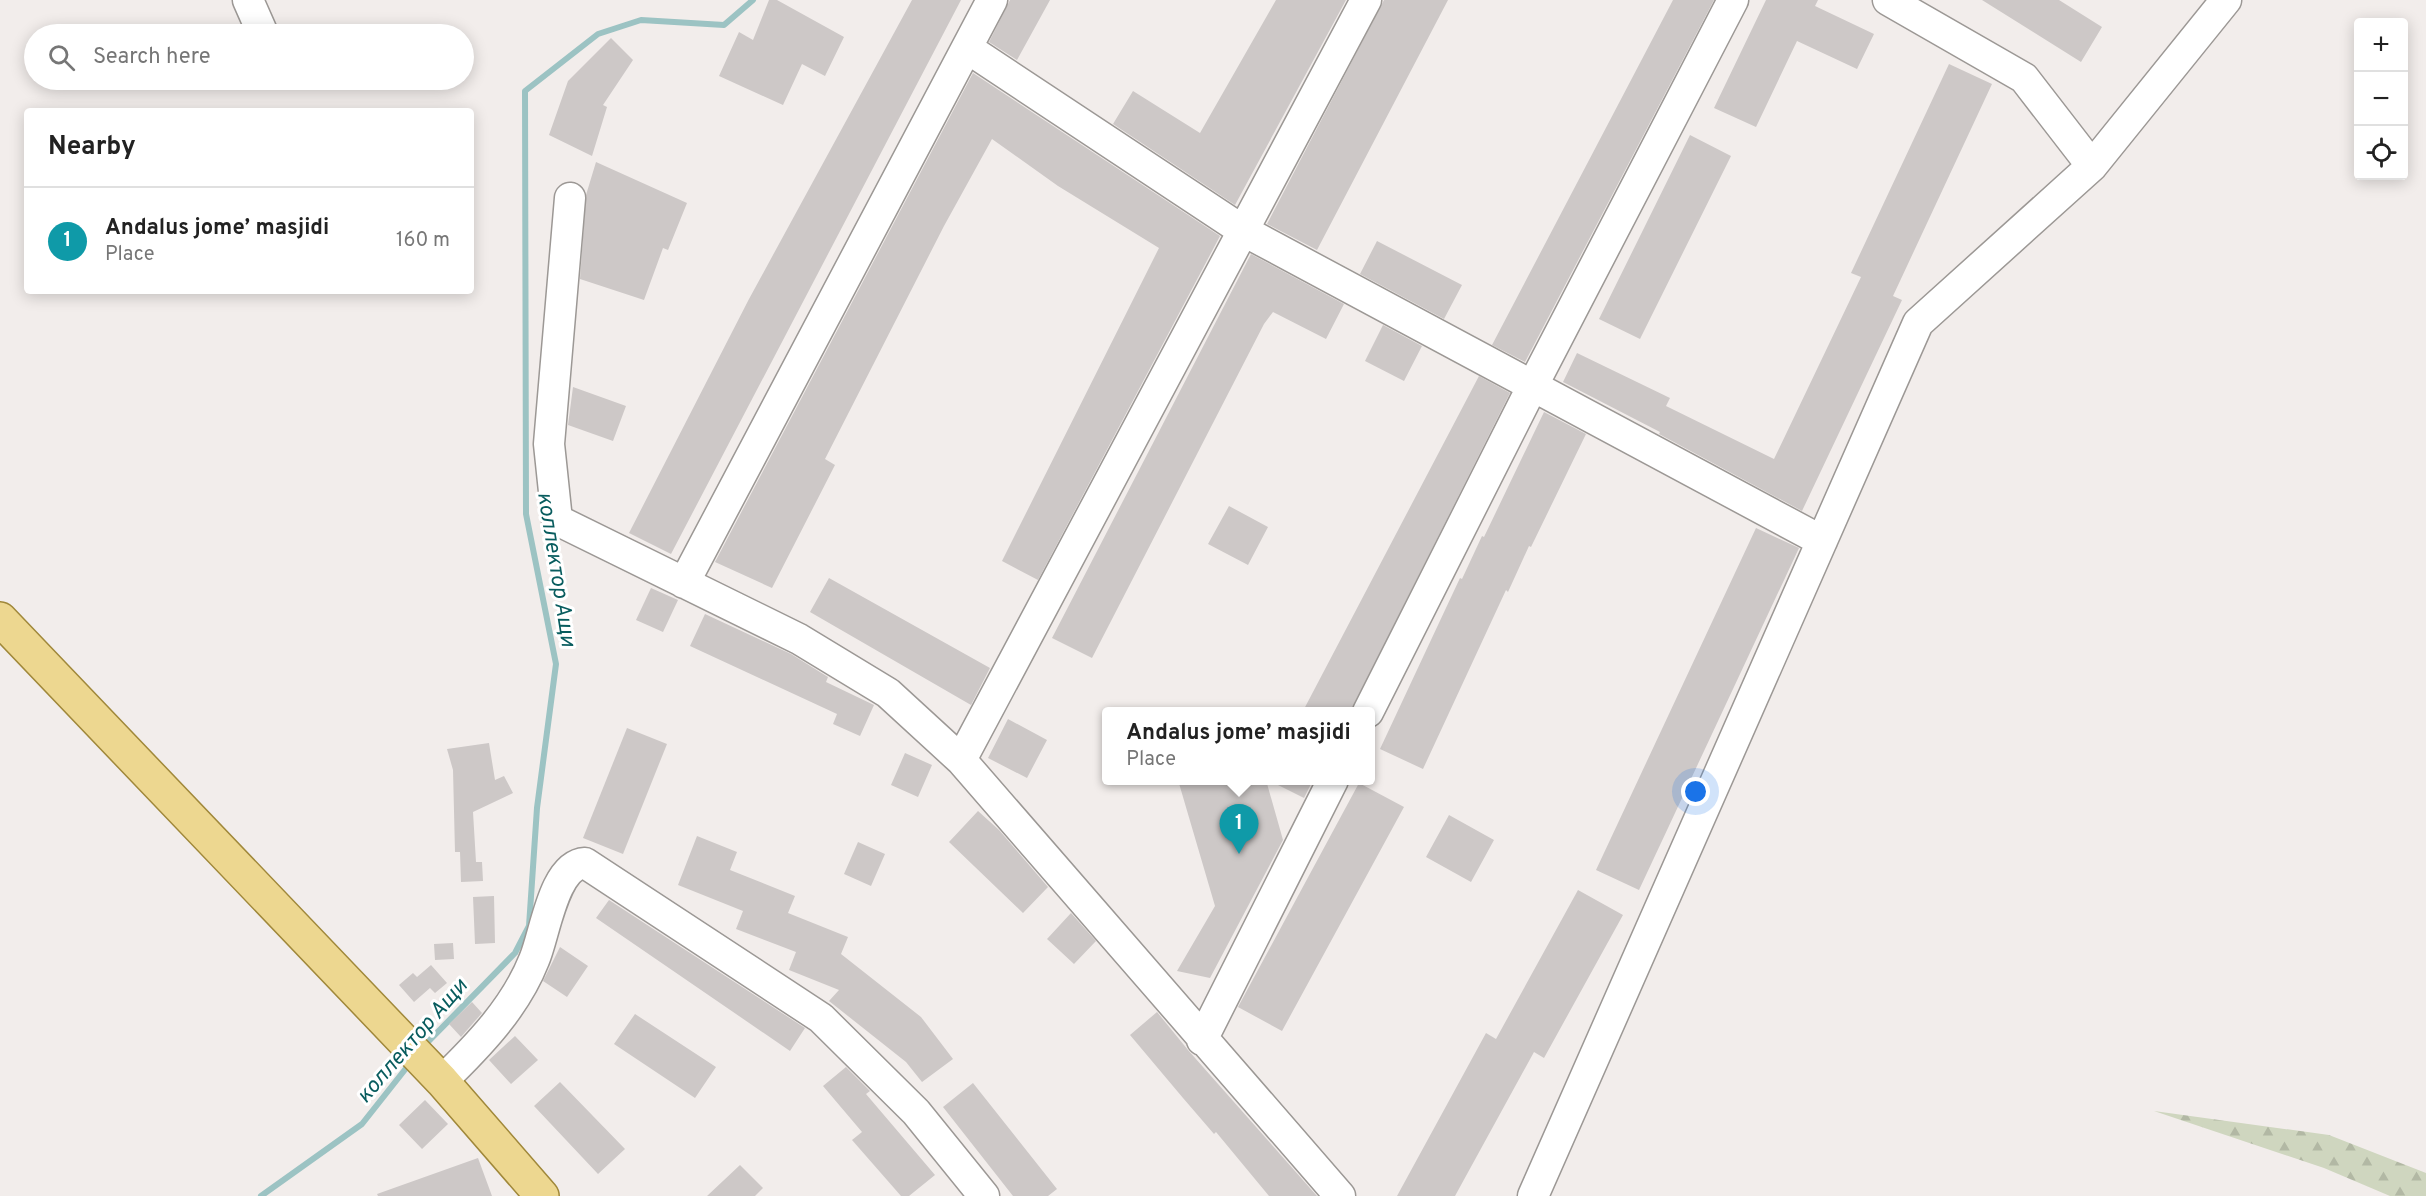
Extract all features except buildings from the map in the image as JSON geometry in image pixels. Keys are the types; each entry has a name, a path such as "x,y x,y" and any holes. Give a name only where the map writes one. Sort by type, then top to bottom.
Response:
{"main road":[{"path":"0,619 436,1075 539,1195"}],"street":[{"path":"248,0 259,24"},
{"path":"684,583 992,0"},
{"path":"961,760 1366,0"},
{"path":"1370,707 1533,385 1733,0"},
{"path":"1888,0 2024,78 2092,166"},
{"path":"1533,1196 1918,323 2092,166 2226,0"},
{"path":"967,48 1242,230 1822,541"},
{"path":"570,198 549,444 557,520 799,639 888,693 961,760 1202,1040 1340,1196"},
{"path":"1202,1040 1330,785"},
{"path":"436,1075 483,1041 518,992 534,960 550,908 567,870 576,863 585,863 821,1018 916,1112 984,1196"}],"green space":[{"path":"2154,1111 2329,1135 2426,1173 2426,1196 2390,1196 2324,1168"}],"waterway":[{"name":"коллектор Ащи","path":"423,1047 515,953 529,926 537,808 556,664 526,514 525,91 598,34 641,20 724,25 753,0"},
{"name":"коллектор Ащи","path":"261,1196 362,1124 411,1062"}],"place":[{"name":"Andalus jome’ masjidi","path":"1239,854"}]}
